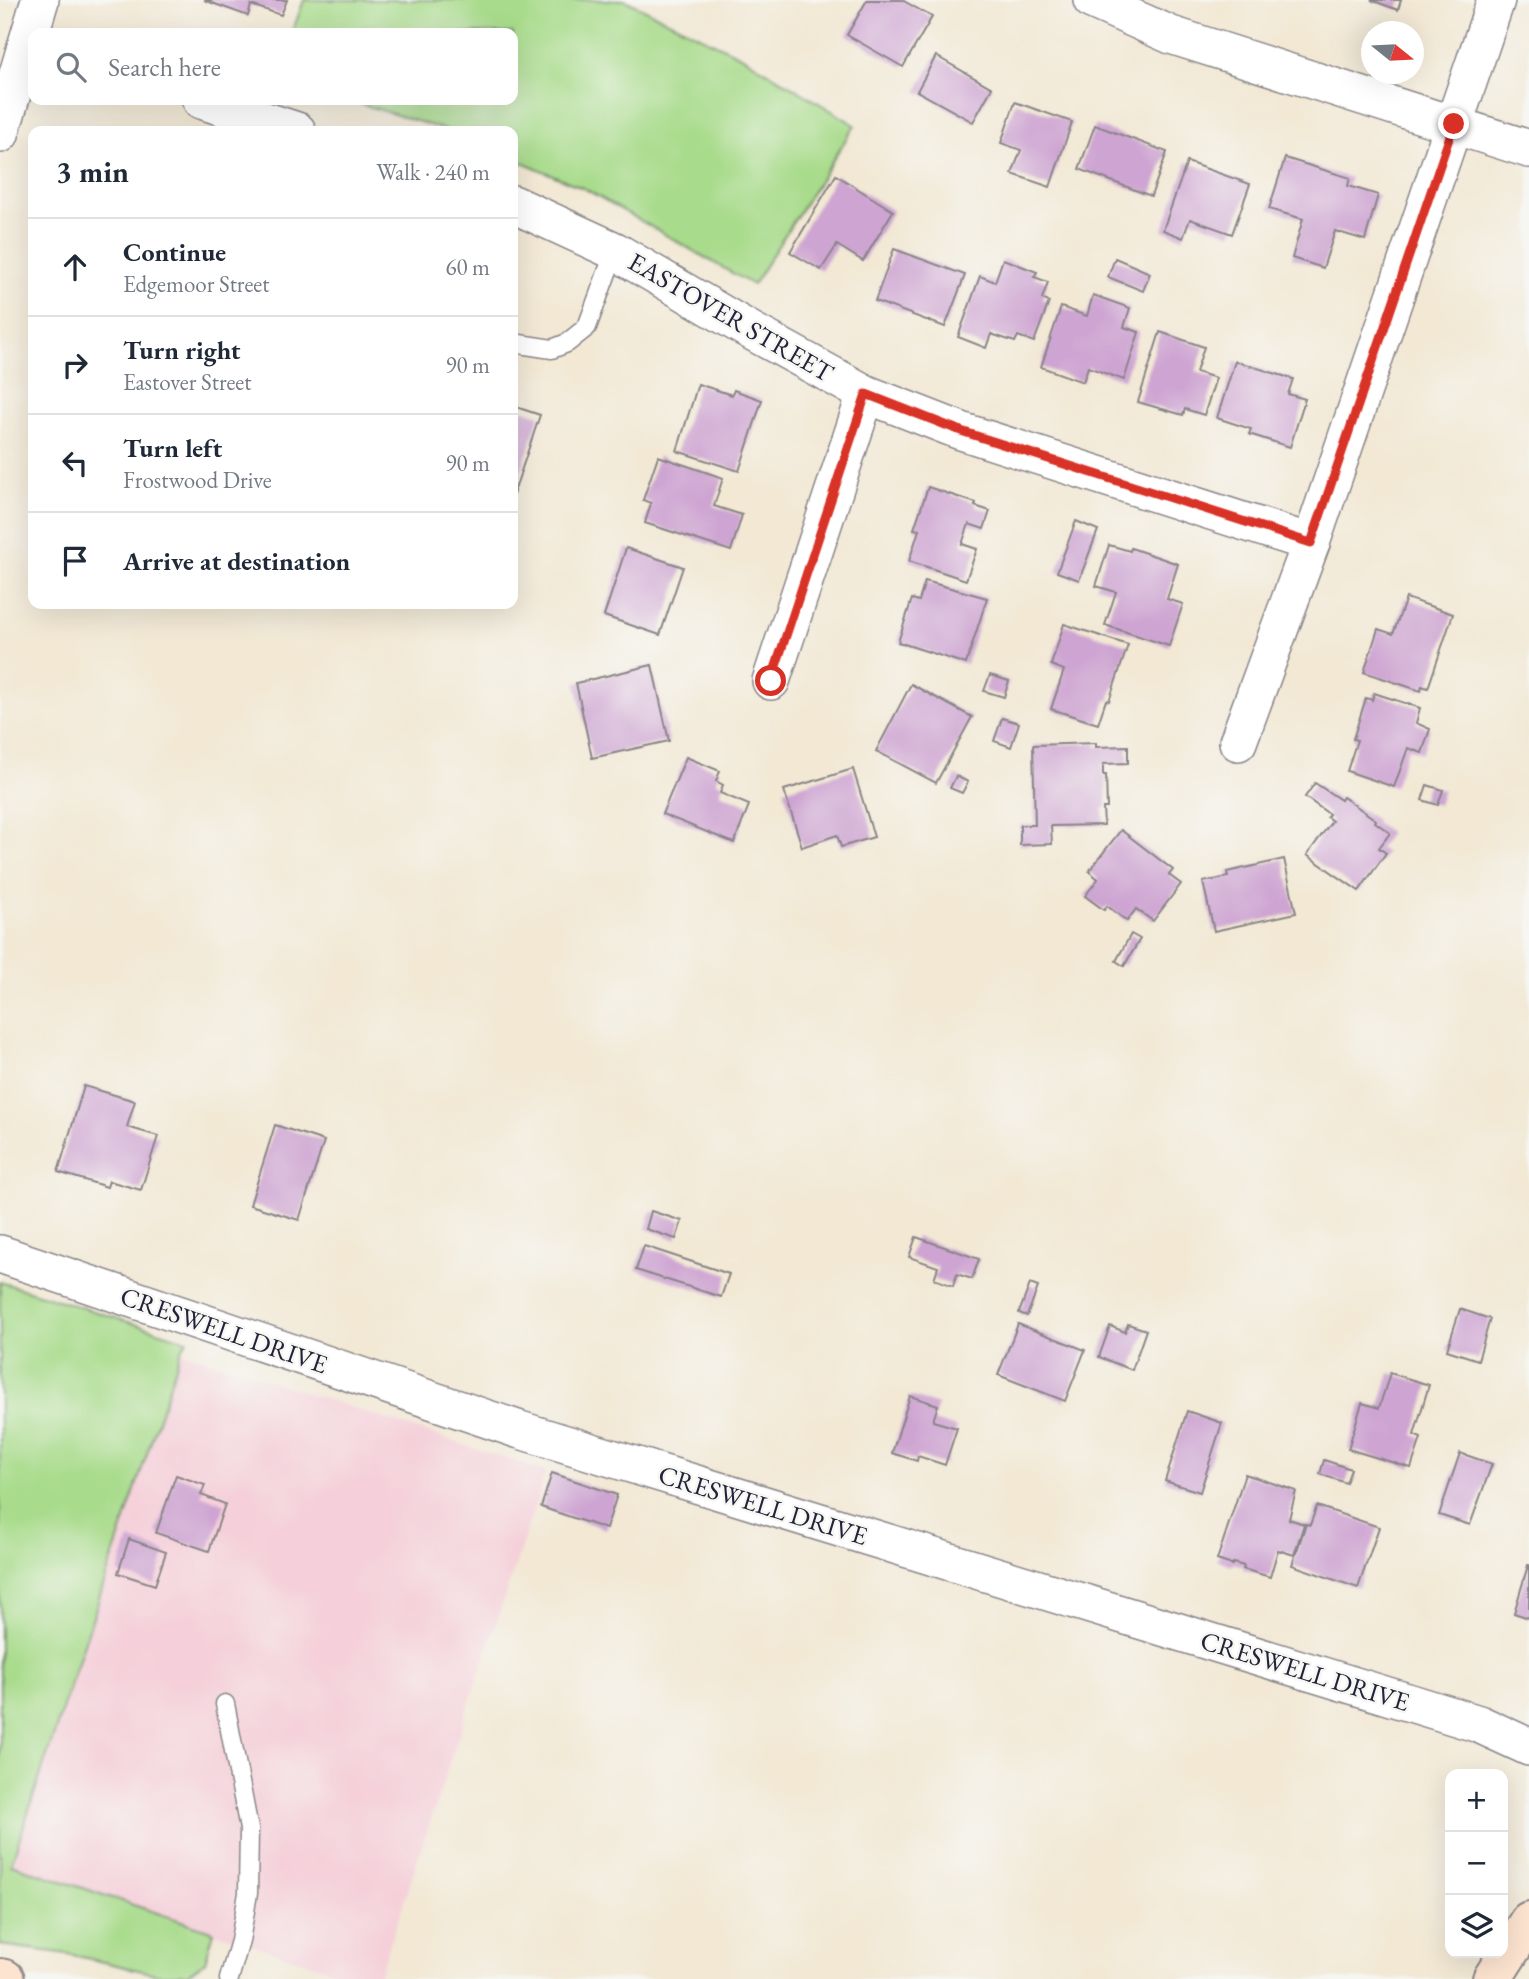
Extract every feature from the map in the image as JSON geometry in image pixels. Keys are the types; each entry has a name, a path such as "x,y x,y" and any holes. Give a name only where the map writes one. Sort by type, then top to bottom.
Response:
{"main road":[{"path":"1492,1979 1529,1921"},
{"path":"0,1978 5,1979"}],"street":[{"path":"33,28 40,0"},
{"path":"1092,0 1171,35 1529,149"},
{"path":"1238,742 1311,543 1496,0"},
{"path":"0,134 28,47"},
{"path":"216,105 282,126"},
{"name":"EASTOVER STREET","path":"518,206 615,251 866,394 961,431 1311,543"},
{"path":"771,681 866,394"},
{"name":"CRESWELL DRIVE","path":"0,1254 520,1430 1466,1720 1529,1747"}],"lane":[{"path":"518,344 552,349 566,343 587,327 615,251"},
{"path":"225,1704 249,1829 247,1893 240,1941 229,1979"}],"shaded area":[{"path":"181,1351 546,1472 378,1979 356,1979 11,1865"}],"green space":[{"path":"304,0 625,0 743,57 855,125 753,285 585,189 518,160 518,126 433,126 364,105 518,105 518,28 294,28"},
{"path":"0,1282 187,1340 181,1351 11,1864 214,1932 205,1962 188,1974 160,1975 68,1954 0,1945"}],"building":[{"path":"204,0 287,0 281,15 251,5 248,16"},
{"path":"867,0 902,0 932,17 903,67 847,35"},
{"path":"1371,0 1401,0 1398,10"},
{"path":"936,56 992,88 973,122 917,91"},
{"path":"1015,102 1072,122 1050,187 1012,174 1021,150 1001,143"},
{"path":"1095,125 1167,152 1151,196 1079,169"},
{"path":"1285,158 1350,178 1348,186 1378,195 1365,240 1335,231 1323,268 1292,258 1303,219 1269,209"},
{"path":"1187,162 1250,184 1232,234 1190,219 1183,238 1163,230"},
{"path":"836,175 893,211 863,261 837,245 821,270 790,252"},
{"path":"894,249 965,275 945,327 875,301"},
{"path":"1115,258 1150,273 1143,291 1108,277"},
{"path":"1003,259 1037,272 1034,277 1048,282 1042,299 1049,302 1034,342 1018,336 1015,342 991,334 986,348 958,337 980,276 995,282"},
{"path":"1093,295 1130,308 1124,327 1139,332 1124,380 1088,367 1083,382 1041,367 1061,307 1087,316"},
{"path":"1160,332 1204,347 1196,372 1216,378 1204,415 1185,409 1183,415 1138,402"},
{"path":"1235,361 1293,379 1288,394 1305,399 1290,447 1249,434 1251,429 1217,418"},
{"path":"698,384 732,395 734,390 762,400 739,471 677,451"},
{"path":"518,408 540,415 518,480"},
{"path":"658,456 723,478 714,506 742,515 731,551 645,523 651,503 643,500"},
{"path":"928,487 976,503 975,506 990,511 984,529 969,524 962,544 977,549 966,580 909,561 919,530 914,529"},
{"path":"1076,521 1098,530 1079,580 1057,572"},
{"path":"1109,545 1130,551 1131,548 1178,564 1167,599 1183,604 1169,646 1105,625 1116,592 1096,586"},
{"path":"626,548 683,567 660,635 604,616"},
{"path":"925,581 987,598 966,664 898,642 912,599 919,601"},
{"path":"1406,598 1453,614 1428,688 1422,686 1421,691 1364,672 1378,629 1393,634"},
{"path":"1064,624 1128,645 1109,701 1106,700 1098,724 1051,709 1064,670 1051,665"},
{"path":"652,665 669,741 592,758 576,683"},
{"path":"990,675 1009,681 1004,697 984,691"},
{"path":"911,684 972,717 936,783 876,751"},
{"path":"1374,693 1420,708 1416,723 1430,729 1422,753 1408,748 1394,787 1347,771 1357,740 1353,739 1366,698 1372,700"},
{"path":"1002,718 1019,723 1011,747 994,741"},
{"path":"1096,743 1096,747 1128,746 1128,763 1103,764 1107,808 1103,808 1104,825 1051,826 1052,844 1020,845 1020,825 1035,825 1033,745"},
{"path":"686,757 720,771 716,781 723,785 720,793 749,805 734,843 662,814"},
{"path":"853,769 874,837 841,847 837,835 802,847 784,790"},
{"path":"956,776 968,782 962,793 950,788"},
{"path":"1315,783 1341,800 1343,797 1390,833 1379,848 1386,853 1359,891 1307,855 1332,821 1327,817 1329,814 1305,797"},
{"path":"1427,785 1443,790 1438,805 1422,800"},
{"path":"1121,830 1173,870 1169,875 1181,884 1153,921 1136,909 1127,921 1107,906 1104,910 1085,896 1098,879 1089,871"},
{"path":"1284,859 1296,913 1214,931 1203,882 1228,877 1227,872"},
{"path":"1131,934 1140,939 1124,966 1116,961"},
{"path":"84,1086 135,1101 127,1127 158,1136 141,1190 109,1181 107,1187 58,1172"},
{"path":"275,1125 324,1141 299,1220 250,1205"},
{"path":"651,1211 682,1221 676,1239 646,1229"},
{"path":"916,1237 979,1259 972,1279 957,1274 953,1286 934,1279 938,1267 909,1257"},
{"path":"644,1246 729,1274 721,1297 636,1270"},
{"path":"1030,1284 1038,1287 1027,1316 1019,1313"},
{"path":"1460,1309 1490,1319 1478,1360 1447,1350"},
{"path":"1018,1324 1085,1350 1065,1401 998,1375"},
{"path":"1128,1324 1146,1330 1132,1370 1099,1357 1110,1326 1125,1332"},
{"path":"1390,1373 1429,1385 1414,1435 1421,1438 1411,1468 1348,1449 1362,1403 1379,1408"},
{"path":"910,1396 938,1405 933,1421 957,1428 945,1465 918,1456 917,1461 892,1453"},
{"path":"1187,1411 1222,1423 1200,1492 1165,1481"},
{"path":"1460,1453 1492,1464 1470,1525 1439,1515"},
{"path":"1324,1460 1351,1469 1346,1483 1320,1474"},
{"path":"552,1473 617,1495 606,1529 541,1507"},
{"path":"1245,1474 1296,1491 1289,1519 1304,1524 1294,1555 1278,1550 1270,1577 1243,1569 1244,1566 1217,1560"},
{"path":"176,1475 205,1485 201,1495 225,1504 209,1551 156,1533"},
{"path":"1317,1506 1379,1527 1358,1588 1292,1565 1306,1524 1310,1525"},
{"path":"129,1539 166,1552 155,1585 118,1573"},
{"path":"1529,1565 1529,1618 1514,1613"}],"route":[{"path":"771,681 866,394 961,431 1311,543 1454,124"}]}
